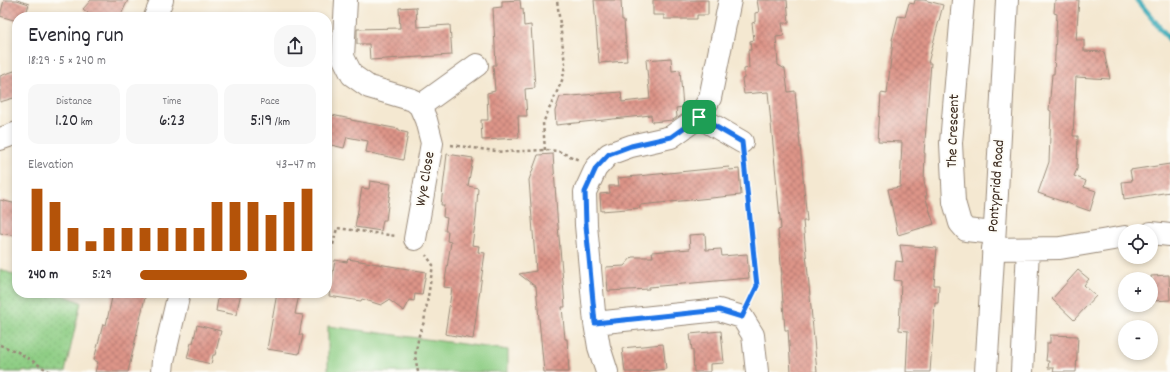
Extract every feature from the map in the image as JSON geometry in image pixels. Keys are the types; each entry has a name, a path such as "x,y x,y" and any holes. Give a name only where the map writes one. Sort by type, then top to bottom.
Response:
{"street":[{"path":"157,12 162,0"},
{"path":"346,0 342,57 352,75 369,87 413,100 420,106 477,65"},
{"path":"607,372 599,347 595,323 586,225 585,192 596,168 609,154 631,146 671,137 699,117 710,98 730,0"},
{"name":"The Crescent","path":"962,0 951,143 954,202 960,223 966,230 994,241"},
{"name":"Pontypridd Road","path":"986,372 1007,0"},
{"name":"Wye Close","path":"415,239 432,143 420,106"},
{"path":"699,117 742,142"},
{"path":"0,139 12,135"},
{"path":"1158,234 1170,235"},
{"path":"994,241 1028,249 1060,248 1118,239"},
{"path":"1022,372 1028,249"},
{"path":"162,372 163,361 178,298"},
{"path":"595,323 719,310 742,317 753,335 757,372"}],"path":[{"path":"546,150 544,123 556,91 563,78 565,64 558,0"},
{"path":"742,142 757,286 742,317"},
{"path":"432,143 503,152 546,150 558,151 596,168"},
{"path":"332,246 337,228 415,239 433,265 424,322 419,335 415,356 418,372"},
{"path":"0,345 18,352 50,372"}],"green space":[{"path":"0,269 12,274 12,298 71,298 81,302 65,372 27,372 23,370 22,372 0,372"},
{"path":"328,326 508,350 508,372 328,372"}],"building":[{"path":"4,0 17,0 29,4 27,12 12,12 12,20 0,16"},
{"path":"91,0 128,0 122,12 87,12 83,9"},
{"path":"520,0 521,9 523,9 524,26 531,25 535,88 525,89 527,116 518,116 519,138 482,140 481,120 488,120 487,93 495,91 493,65 496,65 493,8 502,7 502,1"},
{"path":"594,0 621,0 627,61 599,63"},
{"path":"653,0 708,0 708,15 697,15 697,19 664,19 664,15 653,15"},
{"path":"757,0 787,0 789,23 782,23 784,36 776,37 778,65 785,69 788,92 795,91 807,221 803,221 817,372 791,372 788,330 785,330 778,230 781,229 768,92 744,94 742,79 744,78 744,69 749,68 748,50 751,50 750,41 754,40 752,23 755,22 755,13 759,12"},
{"path":"915,0 924,0 943,5 928,63 931,63 924,153 924,181 927,196 925,196 934,224 898,235 888,189 900,187 902,142 878,141 881,93 887,94 892,40 898,16 905,17 909,3 914,4"},
{"path":"1055,0 1079,0 1076,40 1084,40 1084,51 1104,52 1110,79 1076,77 1073,136 1078,136 1077,169 1074,176 1086,181 1084,187 1096,191 1090,211 1038,193 1049,162 1051,111 1049,110 1052,74 1054,74 1057,14 1054,13"},
{"path":"416,7 417,27 450,25 452,55 370,60 369,44 357,44 357,29 400,28 399,8"},
{"path":"671,58 672,71 680,70 683,107 676,108 677,117 673,120 652,122 651,115 556,125 555,111 560,97 621,92 622,102 650,99 646,60"},
{"path":"12,72 12,98 0,102 0,76"},
{"path":"332,115 399,129 399,131 408,133 403,160 366,152 368,141 347,137 344,148 332,145"},
{"path":"447,154 473,158 468,186 478,188 472,245 479,246 478,252 485,253 473,339 445,334 452,288 444,287 451,242 447,241 448,231 445,231 447,218 443,217 444,205 441,205"},
{"path":"553,154 565,307 562,307 565,339 567,339 569,372 544,372 536,287 519,274 536,271 529,180 538,155"},
{"path":"1170,164 1170,192 1124,199 1122,182 1132,181 1130,170"},
{"path":"729,167 730,170 739,169 741,195 640,205 640,208 601,211 600,194 610,193 609,186 619,186 618,178"},
{"path":"370,181 391,184 386,220 383,220 381,231 355,227 362,188 369,189"},
{"path":"0,200 12,203 12,235 0,233"},
{"path":"705,234 706,250 721,249 722,256 747,254 749,278 649,287 649,289 608,291 606,267 624,266 632,257 653,257 652,252 690,249 689,235"},
{"path":"900,245 937,248 934,285 939,285 938,303 935,303 930,372 906,372 908,331 899,330 901,281 894,280 896,261 903,262"},
{"path":"348,259 426,272 422,295 415,294 414,301 410,300 404,311 389,300 381,305 362,299 361,301 332,296 332,278 335,260 347,262"},
{"path":"1078,270 1089,279 1084,285 1096,296 1074,320 1052,299"},
{"path":"1169,275 1170,300 1158,301 1158,276"},
{"path":"112,298 145,298 128,372 95,372 98,362 94,360 103,324 106,325"},
{"path":"218,298 240,298 236,315 216,311"},
{"path":"276,298 298,298 295,314 303,315 299,335 303,335 299,354 267,349"},
{"path":"197,325 221,331 215,355 213,355 211,364 187,358 191,343 193,343"},
{"path":"721,331 724,363 710,364 710,372 694,372 693,350 690,334"},
{"path":"1050,335 1078,336 1076,372 1053,372 1054,368 1048,368 1049,361 1046,361 1047,343 1050,343"},
{"path":"663,344 666,369 625,372 622,348"}],"waterway":[{"path":"1137,0 1170,40"}],"route":[{"path":"699,117 742,142 757,286 742,317 719,310 595,323 586,225 585,192 596,168 609,154 631,146 671,137 699,117"}]}
